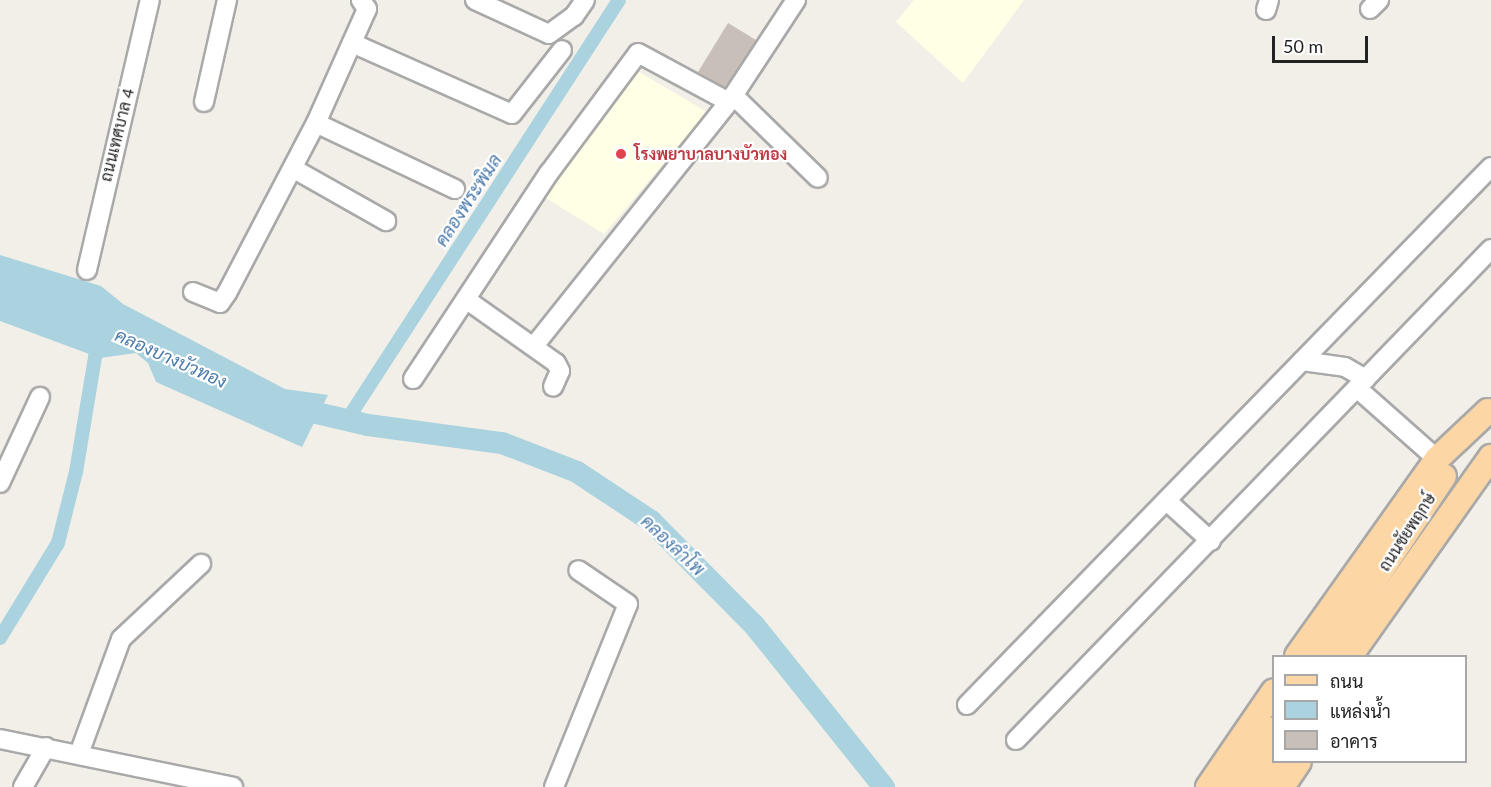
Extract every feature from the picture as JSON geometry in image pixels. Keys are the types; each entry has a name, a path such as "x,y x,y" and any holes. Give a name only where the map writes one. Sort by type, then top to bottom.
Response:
{"main road":[{"path":"1298,655 1437,459 1489,409"},
{"name":"ถนนชัยพฤกษ์","path":"1351,655 1374,604 1489,409"},
{"name":"ถนนชัยพฤกษ์","path":"1326,655 1374,604 1491,457"},
{"path":"1370,655 1491,476"},
{"path":"1208,787 1272,694"},
{"path":"1234,787 1272,732"},
{"path":"1259,787 1276,763"},
{"path":"1282,787 1298,763"}],"street":[{"name":"ถนนเทศบาล 4","path":"87,270 150,0"},
{"path":"204,102 227,0"},
{"path":"193,292 222,302 294,169 316,123 367,9 361,0"},
{"path":"475,0 549,34 574,16 585,0"},
{"path":"534,346 732,99 796,0"},
{"path":"352,43 512,114 562,50"},
{"path":"413,379 549,173 638,53 732,99 818,178"},
{"path":"316,123 454,189"},
{"path":"968,705 1168,502 1491,167"},
{"path":"294,169 386,221"},
{"path":"1016,740 1491,249"},
{"path":"467,300 534,346 560,367 552,387"},
{"path":"1302,361 1345,367 1437,459"},
{"path":"0,483 40,396"},
{"path":"1168,502 1211,541"},
{"path":"79,754 121,639 201,564"},
{"path":"554,787 628,604 578,570"},
{"path":"0,739 233,787"},
{"path":"23,787 46,747"}],"shaded area":[{"path":"914,0 1024,0 963,83 896,22"},
{"name":"โรงพยาบาลบางบัวทอง","path":"629,66 707,112 604,234 541,195"}],"water":[{"name":"คลองบางบัวทอง","path":"0,255 101,286 123,304 285,389 328,395 302,447 156,382 148,363 136,353 100,358 0,321"}],"building":[{"path":"728,23 756,40 725,87 698,72"}],"waterway":[{"name":"คลองพระพิมล","path":"347,420 619,0"},
{"path":"0,638 58,543 76,472 98,339"},
{"name":"คลองลำโพ","path":"291,407 368,425 502,443 577,472 651,521 754,625 884,787"}],"place":[{"name":"โรงพยาบาลบางบัวทอง","path":"621,154"}]}
